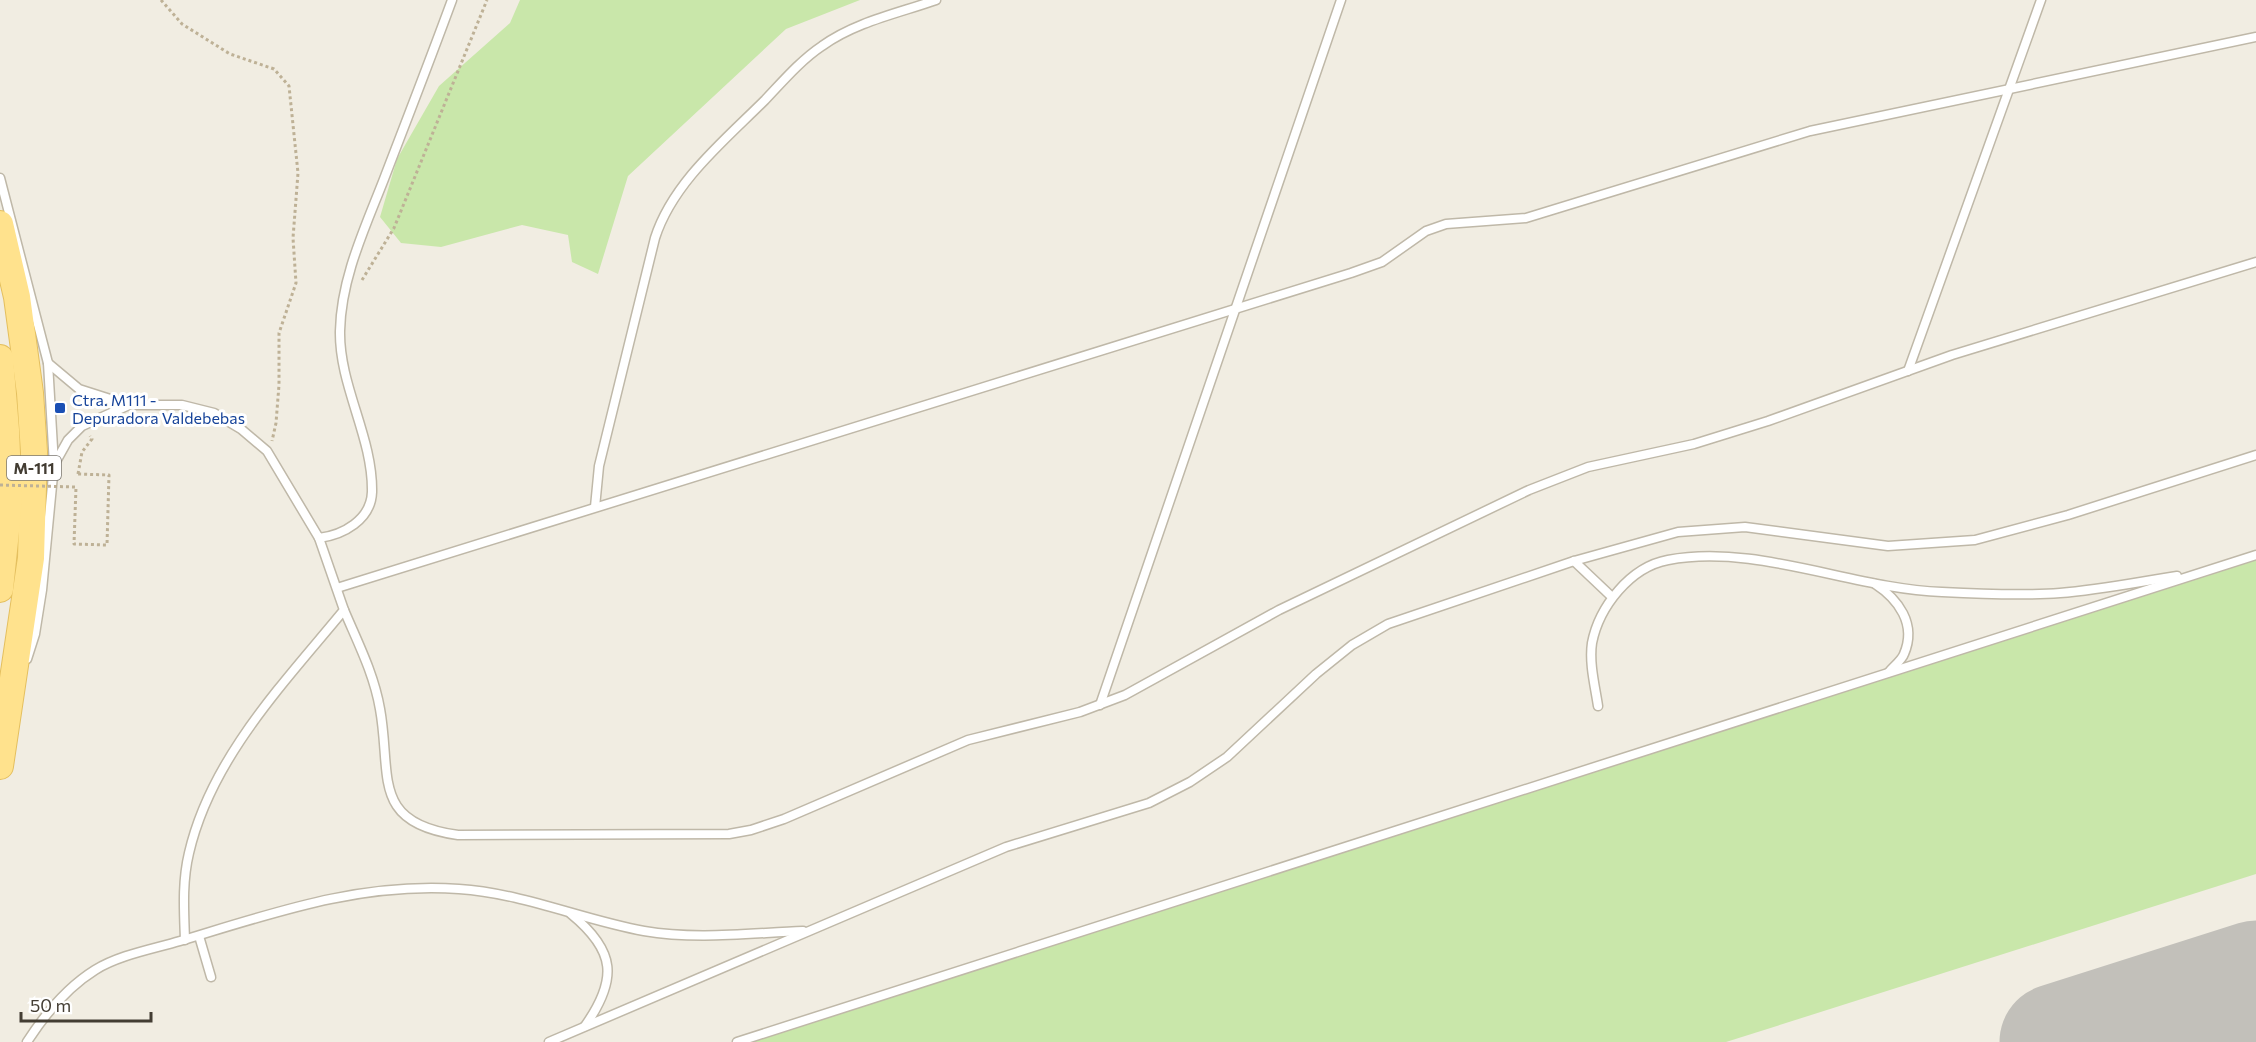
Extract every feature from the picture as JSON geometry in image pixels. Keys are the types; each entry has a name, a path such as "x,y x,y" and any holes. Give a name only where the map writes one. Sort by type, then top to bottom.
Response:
{"main road":[{"name":"M-111","path":"0,224 17,297 30,393 34,452 31,558 10,714 0,766"},
{"name":"M-111","path":"0,358 9,502 0,588"}],"lane":[{"path":"319,538 338,536 350,528 368,509 372,494 370,465 342,362 340,331 344,303 350,268 452,0"},
{"path":"595,507 599,466 655,238 660,221 677,193 722,144 822,45 861,26 936,0"},
{"path":"1100,705 1233,309 1341,0"},
{"path":"1908,371 2041,0"},
{"path":"337,588 1382,262 1426,231 1446,224 1526,218 1810,131 2256,38"},
{"name":"M-111","path":"0,178 48,363 54,465 35,634 10,714"},
{"path":"48,363 79,389 129,405 182,405 214,413 241,429 267,451 319,538 344,610 373,678 380,711 385,774 393,802 411,820 424,828 458,835 729,834 751,830 784,819 968,740 1080,712 1125,695 1186,659 1279,610 1529,490 1588,468 1694,444 1747,428 1908,371 2256,261"},
{"name":"M-111","path":"54,465 68,440 82,426 129,405"},
{"path":"549,1042 1006,847 1149,803 1190,782 1227,758 1316,674 1352,645 1388,624 1574,561 1678,532 1745,527 1888,546 1975,540 2067,515 2256,455"},
{"path":"736,1042 2256,555"},
{"path":"1598,706 1592,643 1612,597 1639,573 1665,560 1698,556 1755,561 1874,584 1940,592 2060,593 2201,573"},
{"path":"1574,561 1612,597"},
{"path":"1874,584 1893,597 1902,609 1908,629 1904,654 1888,673"},
{"path":"185,940 184,904 189,852 214,788 252,722 344,610"},
{"path":"27,1042 47,1012 96,970 121,959 353,893 396,888 460,889 645,931 694,935 808,931"},
{"path":"569,912 593,932 603,947 607,964 600,1005 585,1027"},
{"path":"198,936 211,977"}],"path":[{"path":"161,0 182,24 230,54 274,69 289,86 298,172 293,238 296,283 279,333 276,423 274,436 267,451"},
{"path":"344,303 394,228 487,0"},
{"path":"0,485 76,487 74,544 107,545 110,475 78,474"}],"green space":[{"path":"520,0 860,0 786,29 628,176 598,274 572,262 568,235 522,225 441,247 401,243 380,217 397,159 439,86 510,23"},
{"path":"2256,555 2256,874 1726,1042 737,1042"}],"taxiway":[{"path":"2224,1042 2256,1022"}],"runway":[{"path":"2058,1042 2256,979"}],"place":[{"name":"Ctra. M111 - Depuradora Valdebebas","path":"60,408"}]}
